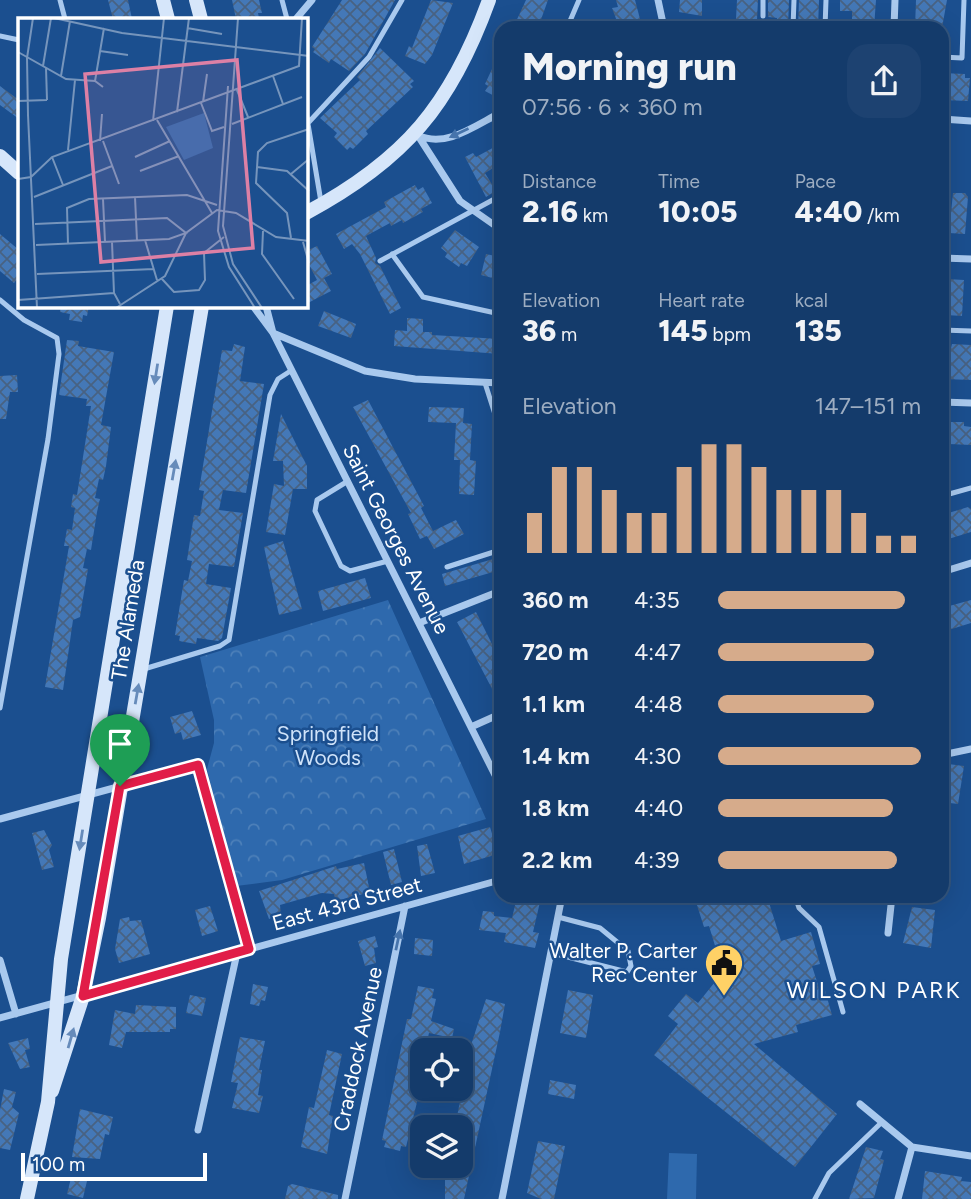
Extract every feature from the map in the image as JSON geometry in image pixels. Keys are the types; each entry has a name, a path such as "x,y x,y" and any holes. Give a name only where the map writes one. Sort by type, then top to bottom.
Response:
{"main road":[{"path":"163,0 168,18"},
{"path":"196,0 201,18"},
{"path":"308,212 373,171 417,134 462,66 489,0"},
{"path":"0,156 18,172"},
{"name":"The Alameda","path":"27,1199 48,1102 56,1003 167,308"},
{"name":"The Alameda","path":"48,1102 63,1064 83,996 202,308"}],"street":[{"path":"297,18 312,0"},
{"path":"659,0 663,21"},
{"path":"894,21 895,0"},
{"path":"417,134 438,141 494,116"},
{"path":"949,119 971,121"},
{"path":"417,134 460,201 494,225"},
{"path":"949,258 971,260"},
{"path":"255,308 274,333 365,371 415,379 494,383"},
{"name":"Saint Georges Avenue","path":"267,308 274,333 292,370 494,773"},
{"path":"949,402 971,403"},
{"path":"949,570 971,563"},
{"path":"419,622 494,593"},
{"path":"471,727 494,717"},
{"path":"949,754 971,749"},
{"path":"0,819 198,765 249,949"},
{"name":"East 43rd Street","path":"0,1018 494,882"},
{"path":"502,1199 561,903"},
{"path":"887,933 891,903"},
{"name":"Craddock Avenue","path":"345,1199 405,906"},
{"path":"198,1130 237,953"},
{"path":"0,960 16,1014"},
{"path":"860,1104 912,1147 971,1156"},
{"path":"898,1199 912,1147"}],"lane":[{"path":"60,0 65,18"},
{"path":"282,0 287,18"},
{"path":"309,122 369,57 402,0"},
{"path":"570,21 579,0"},
{"path":"763,0 763,16"},
{"path":"793,21 794,0"},
{"path":"825,21 826,0"},
{"path":"949,57 962,58 964,0"},
{"path":"0,36 18,40"},
{"path":"308,118 322,205"},
{"path":"380,261 494,199"},
{"path":"392,254 423,298 494,313"},
{"path":"0,300 24,320 57,338 59,354 48,439 0,708"},
{"path":"949,330 971,331"},
{"path":"141,670 219,646 229,640 270,395 278,379 292,370"},
{"path":"485,383 494,411"},
{"path":"348,481 317,500 315,511 341,566 350,571 388,561"},
{"path":"949,494 971,488"},
{"path":"447,567 494,553"},
{"path":"797,903 799,908 819,927 843,1012"},
{"path":"552,953 627,972 631,966 628,951 603,930 558,916"},
{"path":"815,1199 829,1172 882,1122"}],"green space":[{"name":"Springfield Woods","path":"388,600 486,819 282,880 236,886 207,769 214,743 214,720 200,657"},
{"path":"669,1153 697,1154 696,1199 667,1199"}],"building":[{"path":"108,0 128,0 132,18 113,18"},
{"path":"232,0 259,0 262,13 258,13 259,18 236,18"},
{"path":"342,0 395,0 365,54 349,71 331,59 329,63 313,52 315,49 312,47"},
{"path":"431,0 453,3 432,55 425,64 405,56 409,46 412,48"},
{"path":"526,0 548,0 540,21 516,21"},
{"path":"616,0 635,0 640,19 617,21 612,8 618,7"},
{"path":"680,0 702,0 702,16 679,12"},
{"path":"737,0 758,0 757,20 736,19"},
{"path":"768,0 789,0 788,21 777,21 777,18 768,17"},
{"path":"799,0 819,0 818,21 798,21"},
{"path":"840,0 876,0 874,21 852,21 852,11 840,11"},
{"path":"916,0 947,0 943,21 915,21"},
{"path":"380,48 414,81 410,84 413,87 366,131 368,134 353,149 350,147 347,150 334,137 337,133 320,118 360,80 357,77"},
{"path":"494,65 494,96 485,91 488,86 485,84"},
{"path":"949,73 965,74 965,78 970,78 968,101 949,100"},
{"path":"0,86 18,99 18,118 0,105"},
{"path":"494,147 494,168 485,173 494,192 486,197 465,157 473,153 476,157"},
{"path":"415,185 418,190 423,187 432,203 421,209 423,212 403,223 402,220 391,226 390,223 366,236 376,258 375,263 380,266 401,308 390,314 360,254 352,244 344,249 336,234 386,207 384,202"},
{"path":"953,193 965,193 968,197 965,234 949,233"},
{"path":"455,230 479,247 467,266 461,263 459,267 445,257 447,253 441,248"},
{"path":"0,234 18,249 18,278 14,283 0,271"},
{"path":"317,246 332,274 324,278 331,291 308,303 308,285 317,280 308,263 308,250"},
{"path":"486,254 494,256 494,278 481,275"},
{"path":"949,279 964,280 962,316 949,315"},
{"path":"61,308 89,308 82,322 69,320 70,314 60,312"},
{"path":"324,311 356,324 351,338 318,326"},
{"path":"407,318 423,319 423,332 432,332 432,335 494,339 494,354 394,346 395,330 407,331"},
{"path":"67,340 79,341 78,346 114,352 101,425 111,427 106,466 103,480 99,479 95,498 100,499 91,550 87,549 83,568 88,569 80,617 73,620 63,690 45,687 69,546 64,546 67,529 72,530 75,508 71,507 73,494 77,495 91,406 86,406 87,399 59,395"},
{"path":"234,344 245,347 240,381 264,384 246,493 223,490 219,510 243,513 234,567 209,564 206,584 231,588 222,638 218,641 197,638 196,644 179,641 180,636 175,635 184,580 188,581 192,561 187,560 194,515 200,516 204,491 199,490 222,350 232,351"},
{"path":"952,344 971,345 971,380 949,379"},
{"path":"17,375 18,392 10,392 6,419 0,419 0,376"},
{"path":"368,400 424,506 421,508 433,531 456,520 464,534 434,549 427,536 420,539 408,514 411,513 353,407"},
{"path":"429,407 464,408 463,423 472,424 470,460 476,461 474,495 459,494 460,460 454,460 456,423 428,422"},
{"path":"281,414 307,466 307,489 293,489 285,535 266,532 274,484 284,486 283,461 273,461"},
{"path":"950,422 964,422 964,426 971,427 971,445 949,444"},
{"path":"968,507 971,509 971,532 949,539 949,513"},
{"path":"283,541 302,609 279,615 264,547"},
{"path":"494,559 494,572 445,586 442,574"},
{"path":"365,578 371,598 323,611 318,591"},
{"path":"971,600 971,623 949,630 949,606"},
{"path":"476,612 494,648 494,693 457,622"},
{"path":"192,711 201,735 183,740 181,732 175,734 170,717"},
{"path":"949,764 964,766 958,804 949,803"},
{"path":"490,827 494,855 464,864 458,836"},
{"path":"44,830 52,845 49,850 54,867 42,870 32,833"},
{"path":"427,844 435,873 421,876 417,846"},
{"path":"394,849 402,882 391,885 383,852"},
{"path":"364,863 370,892 336,902 334,894 322,893 280,905 281,915 269,919 259,891 336,866 337,869"},
{"path":"516,903 540,903 533,932 539,933 535,948 504,942 506,933 479,930 483,911 494,912 494,916 512,918"},
{"path":"696,903 769,903 781,941 811,932 820,964 812,966 819,988 824,987 832,1015 796,1025 798,1032 754,1044 837,1114 795,1167 654,1055 678,1024 668,1016 686,994 698,1003 723,972 709,926 704,927"},
{"path":"210,906 218,931 202,936 195,910"},
{"path":"912,907 935,910 931,948 903,943"},
{"path":"129,917 130,921 141,920 150,954 119,963 115,949 120,919"},
{"path":"375,936 378,947 374,948 376,963 365,966 358,941"},
{"path":"415,938 433,940 432,956 414,954"},
{"path":"253,984 268,987 265,1001 261,1000 259,1006 250,1004"},
{"path":"418,986 434,989 432,998 436,999 431,1021 454,1029 452,1038 429,1033 428,1038 410,1038 410,1101 417,1101 414,1115 410,1115 406,1147 401,1146 400,1151 384,1147 386,1141 382,1140 407,1019 411,1019"},
{"path":"568,990 593,995 586,1038 560,1033"},
{"path":"190,995 206,998 202,1016 186,1013"},
{"path":"486,999 505,1004 473,1157 473,1115 457,1115 460,1101 473,1101 473,1039"},
{"path":"136,1005 176,1007 176,1029 170,1029 170,1032 126,1032 122,1048 109,1045 115,1010 135,1014"},
{"path":"240,1037 265,1041 259,1070 262,1070 258,1095 263,1096 259,1113 232,1108 238,1083 231,1082"},
{"path":"28,1038 30,1049 25,1050 30,1067 20,1069 8,1043"},
{"path":"327,1050 342,1054 329,1115 333,1116 327,1154 301,1147 309,1107 314,1108"},
{"path":"550,1080 576,1085 574,1099 548,1094"},
{"path":"4,1089 16,1092 12,1107 19,1113 10,1150 0,1148 0,1110"},
{"path":"80,1109 113,1117 109,1135 105,1134 100,1159 72,1157"},
{"path":"538,1141 565,1146 554,1199 541,1199 527,1193"},
{"path":"866,1147 883,1151 880,1159 884,1160 874,1198 849,1199"},
{"path":"925,1171 962,1177 961,1181 971,1182 971,1199 922,1199"},
{"path":"71,1178 87,1181 83,1198 67,1194"},
{"path":"445,1178 469,1178 464,1199 445,1199"},
{"path":"292,1184 338,1195 338,1199 285,1199 288,1186"}],"place":[{"name":"Walter P. Carter Rec Center","path":"724,997"}],"district":[{"name":"WILSON PARK","path":"874,990"}],"route":[{"path":"198,765 249,949 83,996 99,918 120,786 198,765"}]}
